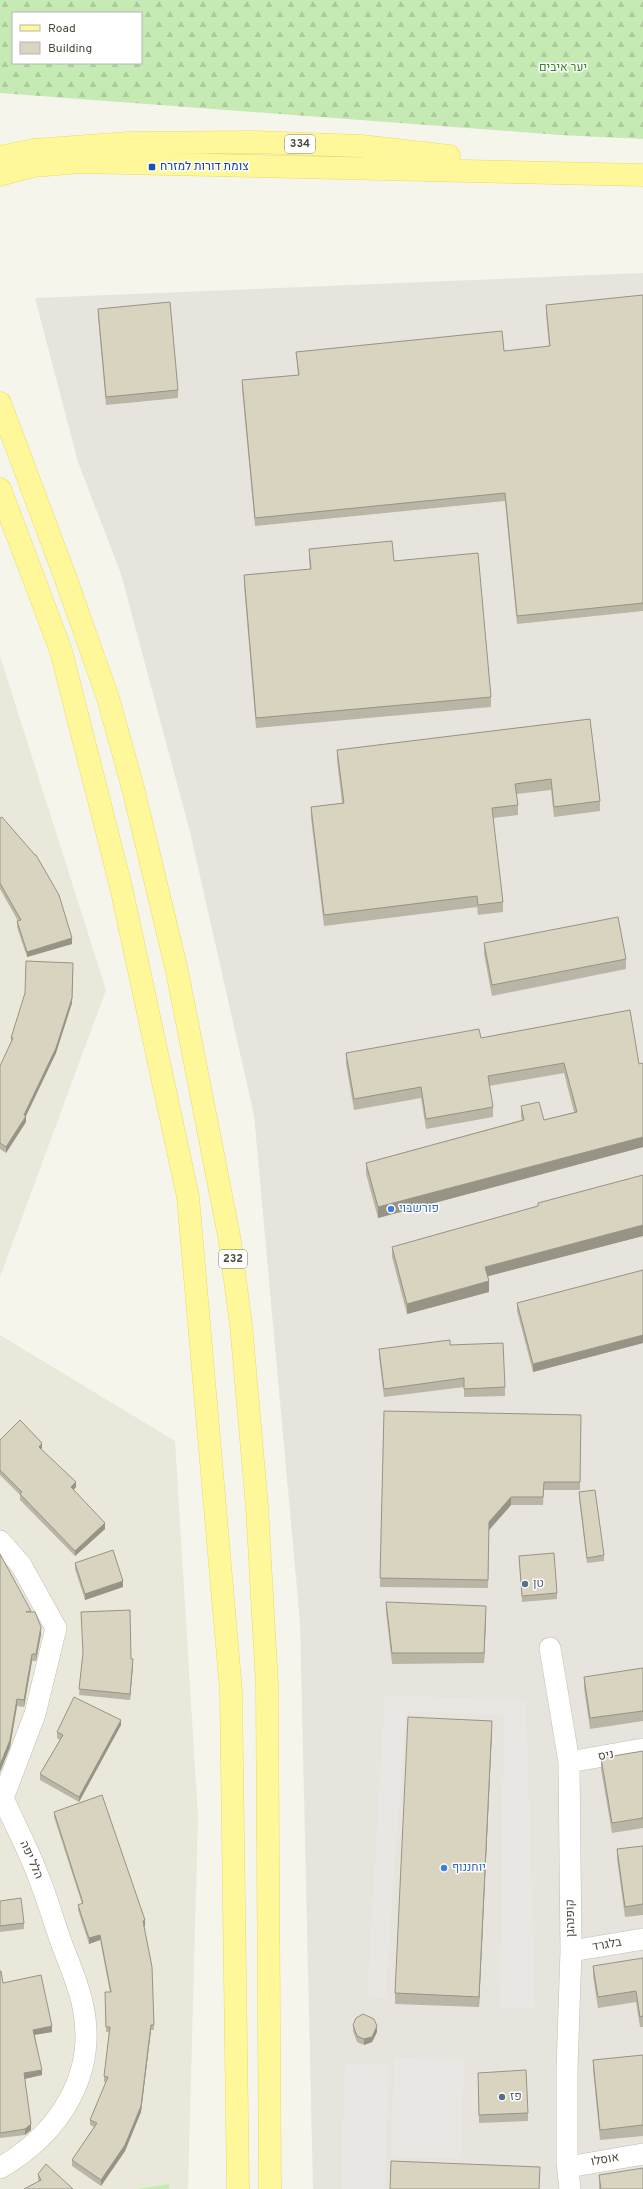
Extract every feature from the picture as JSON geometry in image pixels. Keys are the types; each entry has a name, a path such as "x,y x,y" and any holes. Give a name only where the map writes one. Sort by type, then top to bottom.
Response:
{"main road":[{"name":"334","path":"0,157 34,150 129,143 252,142 361,146 599,173"},
{"name":"334","path":"0,175 33,166 80,162 643,175"},
{"path":"0,182 33,166"},
{"name":"232","path":"0,403 68,582 101,676 129,773 177,971 229,1236 241,1324 258,1508 267,1685 270,2189"},
{"path":"0,489 61,651 121,887 188,1197 231,1691 238,2189"},
{"path":"270,2147 275,2189"}],"street":[{"name":"הלל יפה","path":"0,1541 21,1565 56,1628 35,1714 2,1798 39,1878 82,2002 86,2041 82,2072 65,2110 40,2139 18,2157 0,2168"},
{"name":"קופנהגן","path":"550,1648 569,1762 571,1951 567,2069 568,2166 570,2189"},
{"name":"ניס","path":"569,1762 643,1749"},
{"name":"בלגרד","path":"571,1951 643,1939"},
{"name":"אוסלו","path":"568,2166 643,2154"}],"shaded area":[{"path":"643,273 643,2189 313,2189 300,1622 254,1115 190,832 121,574 78,462 35,298"},
{"path":"0,656 106,990 0,1277"},
{"path":"0,1335 175,1441 198,1817 188,2189 0,2189"},
{"path":"385,1695 526,1701 535,2008 500,2008 504,1715 406,1711 385,1998 367,1997"},
{"path":"394,2058 464,2060 461,2159 391,2157"},
{"path":"345,2063 389,2065 385,2189 341,2189"}],"green space":[{"name":"יער איבים","path":"0,0 643,0 643,139 560,135 0,93"},
{"path":"169,2184 169,2189 138,2189"}],"building":[{"path":"643,295 643,603 517,616 505,493 255,518 242,380 299,375 296,352 502,331 504,351 550,346 546,305"},
{"path":"170,302 178,390 106,397 98,309"},
{"path":"392,541 394,561 478,553 491,697 256,718 244,575 311,569 309,549"},
{"path":"590,719 600,801 554,807 551,779 515,784 518,805 492,808 503,902 478,905 477,896 324,915 311,807 344,803 337,750"},
{"path":"2,817 36,855 59,895 72,938 27,952 17,921 21,920 0,883 0,818"},
{"path":"618,917 626,959 492,985 484,943"},
{"path":"26,961 73,963 72,998 56,1048 24,1115 26,1116 6,1147 0,1143 0,1066 13,1038 11,1038 25,993"},
{"path":"630,1010 639,1064 643,1063 643,1137 378,1207 366,1163 524,1120 521,1106 539,1102 544,1120 577,1112 564,1063 488,1076 493,1107 426,1119 421,1087 354,1099 346,1053 479,1029 481,1038"},
{"path":"643,1175 643,1225 485,1267 489,1281 407,1304 392,1247 538,1206 538,1203"},
{"path":"643,1270 643,1335 533,1364 517,1303"},
{"path":"450,1340 450,1345 503,1343 505,1387 464,1389 464,1378 384,1389 379,1349"},
{"path":"384,1411 581,1415 580,1482 544,1482 543,1497 511,1497 489,1522 488,1580 380,1578"},
{"path":"20,1420 42,1443 39,1447 76,1482 71,1487 105,1523 75,1551 20,1494 22,1492 0,1470 0,1440"},
{"path":"595,1490 604,1555 587,1558 579,1492"},
{"path":"113,1550 123,1581 85,1594 75,1563"},
{"path":"554,1553 557,1593 522,1596 519,1556"},
{"path":"0,1554 31,1611 26,1612 35,1612 41,1627 36,1654 32,1654 24,1700 17,1699 10,1740 0,1765"},
{"path":"386,1602 486,1606 484,1653 392,1653"},
{"path":"130,1610 131,1659 133,1659 130,1694 79,1689 83,1653 81,1612"},
{"path":"643,1668 643,1711 590,1718 584,1677"},
{"path":"74,1697 121,1720 79,1797 40,1774 63,1735 57,1732"},
{"name":"יוחננוף","path":"408,1717 492,1721 479,1997 395,1993"},
{"path":"643,1751 643,1818 612,1823 601,1758"},
{"path":"102,1795 145,1920 143,1921 152,1967 154,2025 151,2025 141,2106 125,2145 101,2180 72,2160 97,2123 90,2120 108,2077 104,2076 110,2027 106,2027 105,1992 111,1992 100,1935 89,1938 78,1905 83,1903 54,1812"},
{"path":"643,1846 643,1904 625,1907 617,1849"},
{"path":"21,1898 24,1923 0,1926 0,1901"},
{"path":"643,1958 643,2016 640,2017 636,1991 598,1997 593,1966"},
{"path":"0,1971 3,1983 41,1975 52,2026 33,2030 42,2070 24,2073 31,2124 25,2129 0,2133"},
{"path":"363,2014 374,2019 377,2026 372,2037 364,2039 357,2036 353,2025 356,2018"},
{"path":"643,2055 643,2125 600,2130 593,2060"},
{"path":"526,2070 528,2113 479,2115 478,2073"},
{"path":"391,2161 540,2167 539,2189 390,2189"},
{"path":"46,2164 73,2189 24,2189 41,2180 38,2174"},
{"path":"643,2168 643,2189 601,2189 599,2175"}],"place":[{"name":"צומת דורות למזרח","path":"152,167"},
{"name":"פורשבוי","path":"391,1209"},
{"name":"טן","path":"525,1584"},
{"name":"יוחננוף","path":"444,1868"},
{"name":"פז","path":"502,2097"}]}
